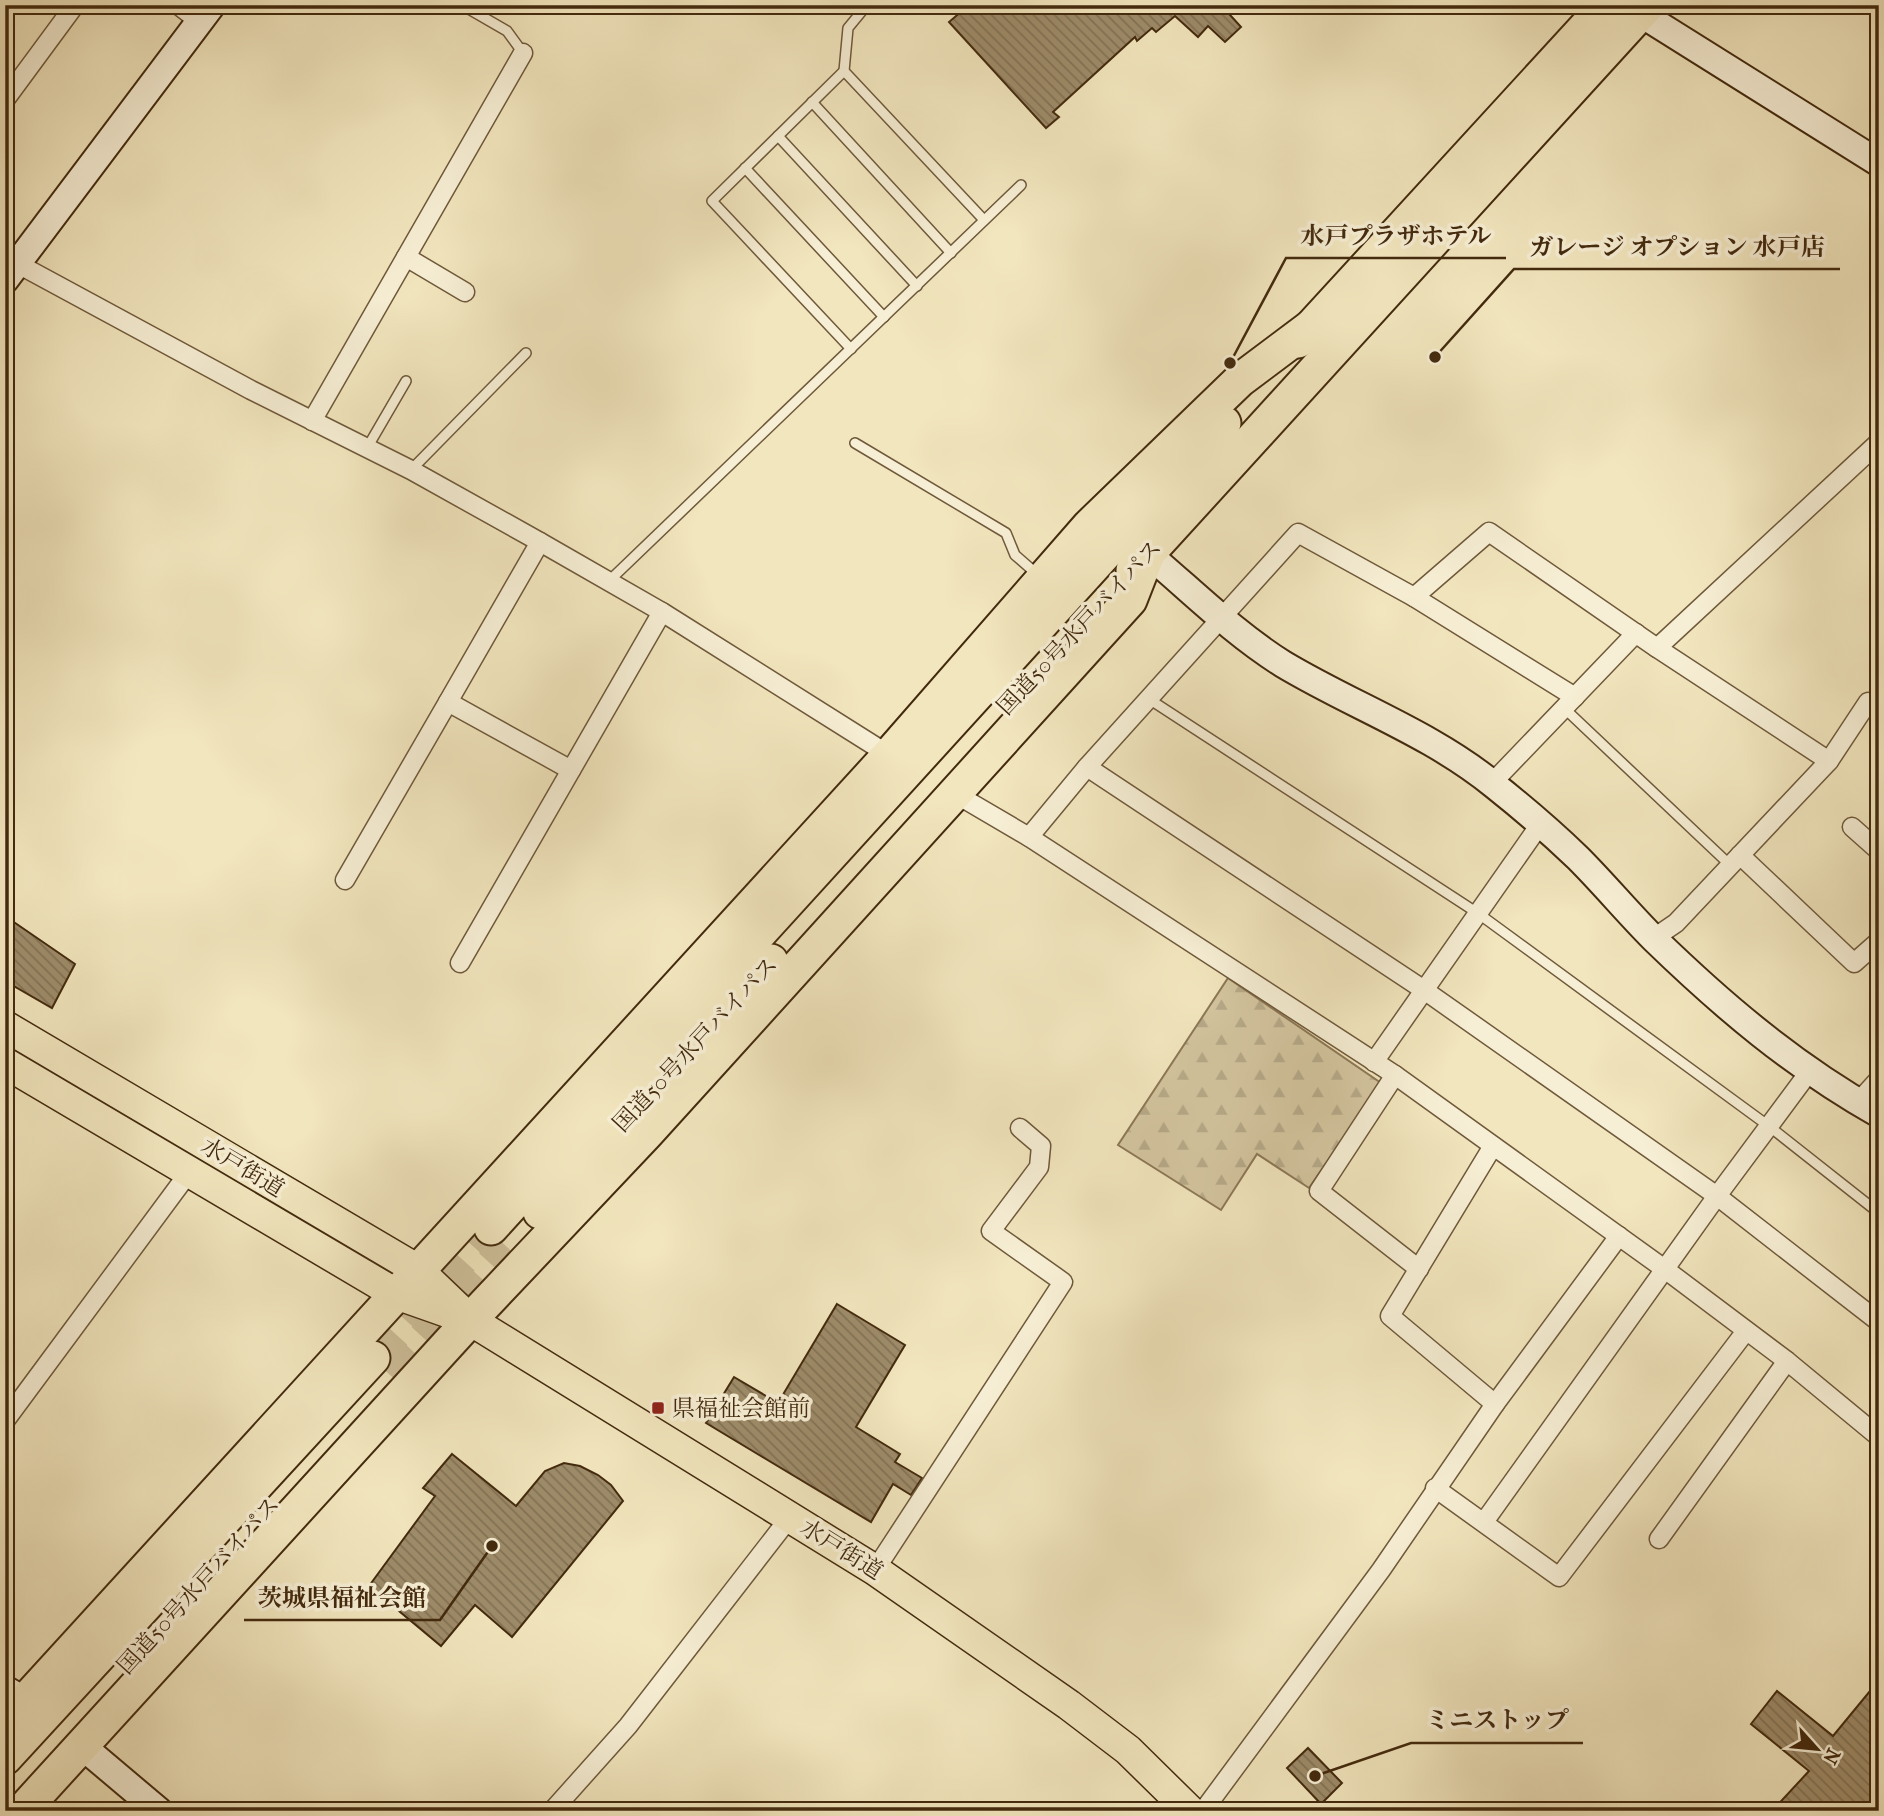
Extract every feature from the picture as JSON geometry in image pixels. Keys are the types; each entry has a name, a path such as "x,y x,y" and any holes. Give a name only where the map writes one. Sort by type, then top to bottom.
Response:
{"highway":[{"name":"国道50号水戸バイパス","path":"1136,544 1312,326 1606,5"},
{"name":"国道50号水戸バイパス","path":"499,1238 1136,544 1639,8"},
{"path":"12,1704 396,1294 889,755 1089,526 1240,380 1312,326"},
{"path":"22,1811 470,1320 646,1133 1129,600 1136,544"},
{"name":"国道50号水戸バイパス","path":"5,1758 382,1366 5,1796"}],"main road":[{"name":"水戸街道","path":"5,1026 418,1270 470,1320"},
{"name":"水戸街道","path":"5,1063 396,1294 470,1320 876,1570 1069,1705 1128,1750 1190,1811"}],"street":[{"path":"5,100 75,5"},
{"path":"178,5 206,14 9,267 411,470 540,541 662,612 889,755"},
{"path":"1639,8 1879,163"},
{"path":"313,421 523,53"},
{"path":"406,257 465,292"},
{"path":"1657,648 1879,442"},
{"path":"1089,526 1136,544 1222,620 1285,665 1416,732 1492,782 1541,823 1654,938 1763,1038 1809,1072 1868,1108 1879,1079"},
{"path":"1414,597 1489,532 1657,648 1829,761"},
{"path":"1029,837 1087,767 1298,533 1414,597 1570,702"},
{"path":"345,880 540,541"},
{"path":"460,963 662,612"},
{"path":"1492,782 1636,633"},
{"path":"448,702 571,770"},
{"path":"1654,938 1676,923 1829,761 1868,702 1879,711"},
{"path":"1087,767 1424,990 1717,1196 1879,1322"},
{"path":"954,793 1029,837 1395,1075 1666,1270 1787,1361 1879,1437"},
{"path":"1374,1062 1541,823"},
{"path":"1852,827 1879,851"},
{"path":"1735,860 1854,962 1879,941"},
{"path":"1484,1522 1809,1072"},
{"path":"1395,1075 1320,1191 1419,1269"},
{"path":"876,1570 1063,1282 991,1231 1039,1167 1041,1146 1020,1128"},
{"path":"1493,1146 1390,1316 1495,1404"},
{"path":"5,1421 190,1171"},
{"path":"1203,1811 1381,1570 1495,1404 1619,1236"},
{"path":"1435,1489 1559,1577 1746,1331"},
{"path":"1659,1539 1787,1361"},
{"path":"552,1811 628,1726 790,1517"},
{"path":"82,1745 143,1806"}],"lane":[{"path":"462,5 507,32 523,53"},
{"path":"851,349 712,201 844,71 848,28 867,5"},
{"path":"844,71 985,220"},
{"path":"812,102 951,253"},
{"path":"778,136 917,286"},
{"path":"745,168 884,317"},
{"path":"609,581 1021,185"},
{"path":"411,470 526,353"},
{"path":"367,448 406,381"},
{"path":"855,443 1006,533 1015,555 1043,579"},
{"path":"1149,699 1479,914 1770,1127 1879,1213"},
{"path":"1570,702 1735,860"}],"green space":[{"path":"1228,978 1381,1083 1309,1188 1257,1154 1221,1210 1118,1145"}],"building":[{"path":"969,5 1221,5 1241,27 1225,42 1208,26 1198,37 1175,16 1156,32 1152,28 1137,41 1135,37 1053,112 1059,117 1046,128 949,22"},
{"path":"5,916 75,964 52,1008 5,981"},
{"path":"837,1304 905,1345 856,1427 900,1454 895,1462 922,1478 911,1495 893,1484 871,1522 706,1423 734,1377 778,1403"},
{"path":"452,1454 516,1506 545,1471 564,1463 580,1466 598,1475 611,1485 623,1501 512,1637 475,1605 441,1646 369,1586 435,1496 423,1488"},
{"path":"1879,1680 1879,1798 1868,1811 1772,1811 1809,1771 1751,1724 1777,1691 1833,1736"},
{"path":"1308,1748 1342,1783 1321,1804 1287,1768"}],"tunnel":[{"path":"373,1358 491,1228"},
{"path":"390,1375 507,1247"}],"place":[{"name":"ガレージ オプション 水戸店","path":"1435,357"},
{"name":"水戸プラザホテル","path":"1230,363"},
{"name":"県福祉会館前","path":"658,1408"},
{"name":"茨城県福祉会館","path":"492,1546"},
{"name":"ミニストップ","path":"1315,1776"}]}
